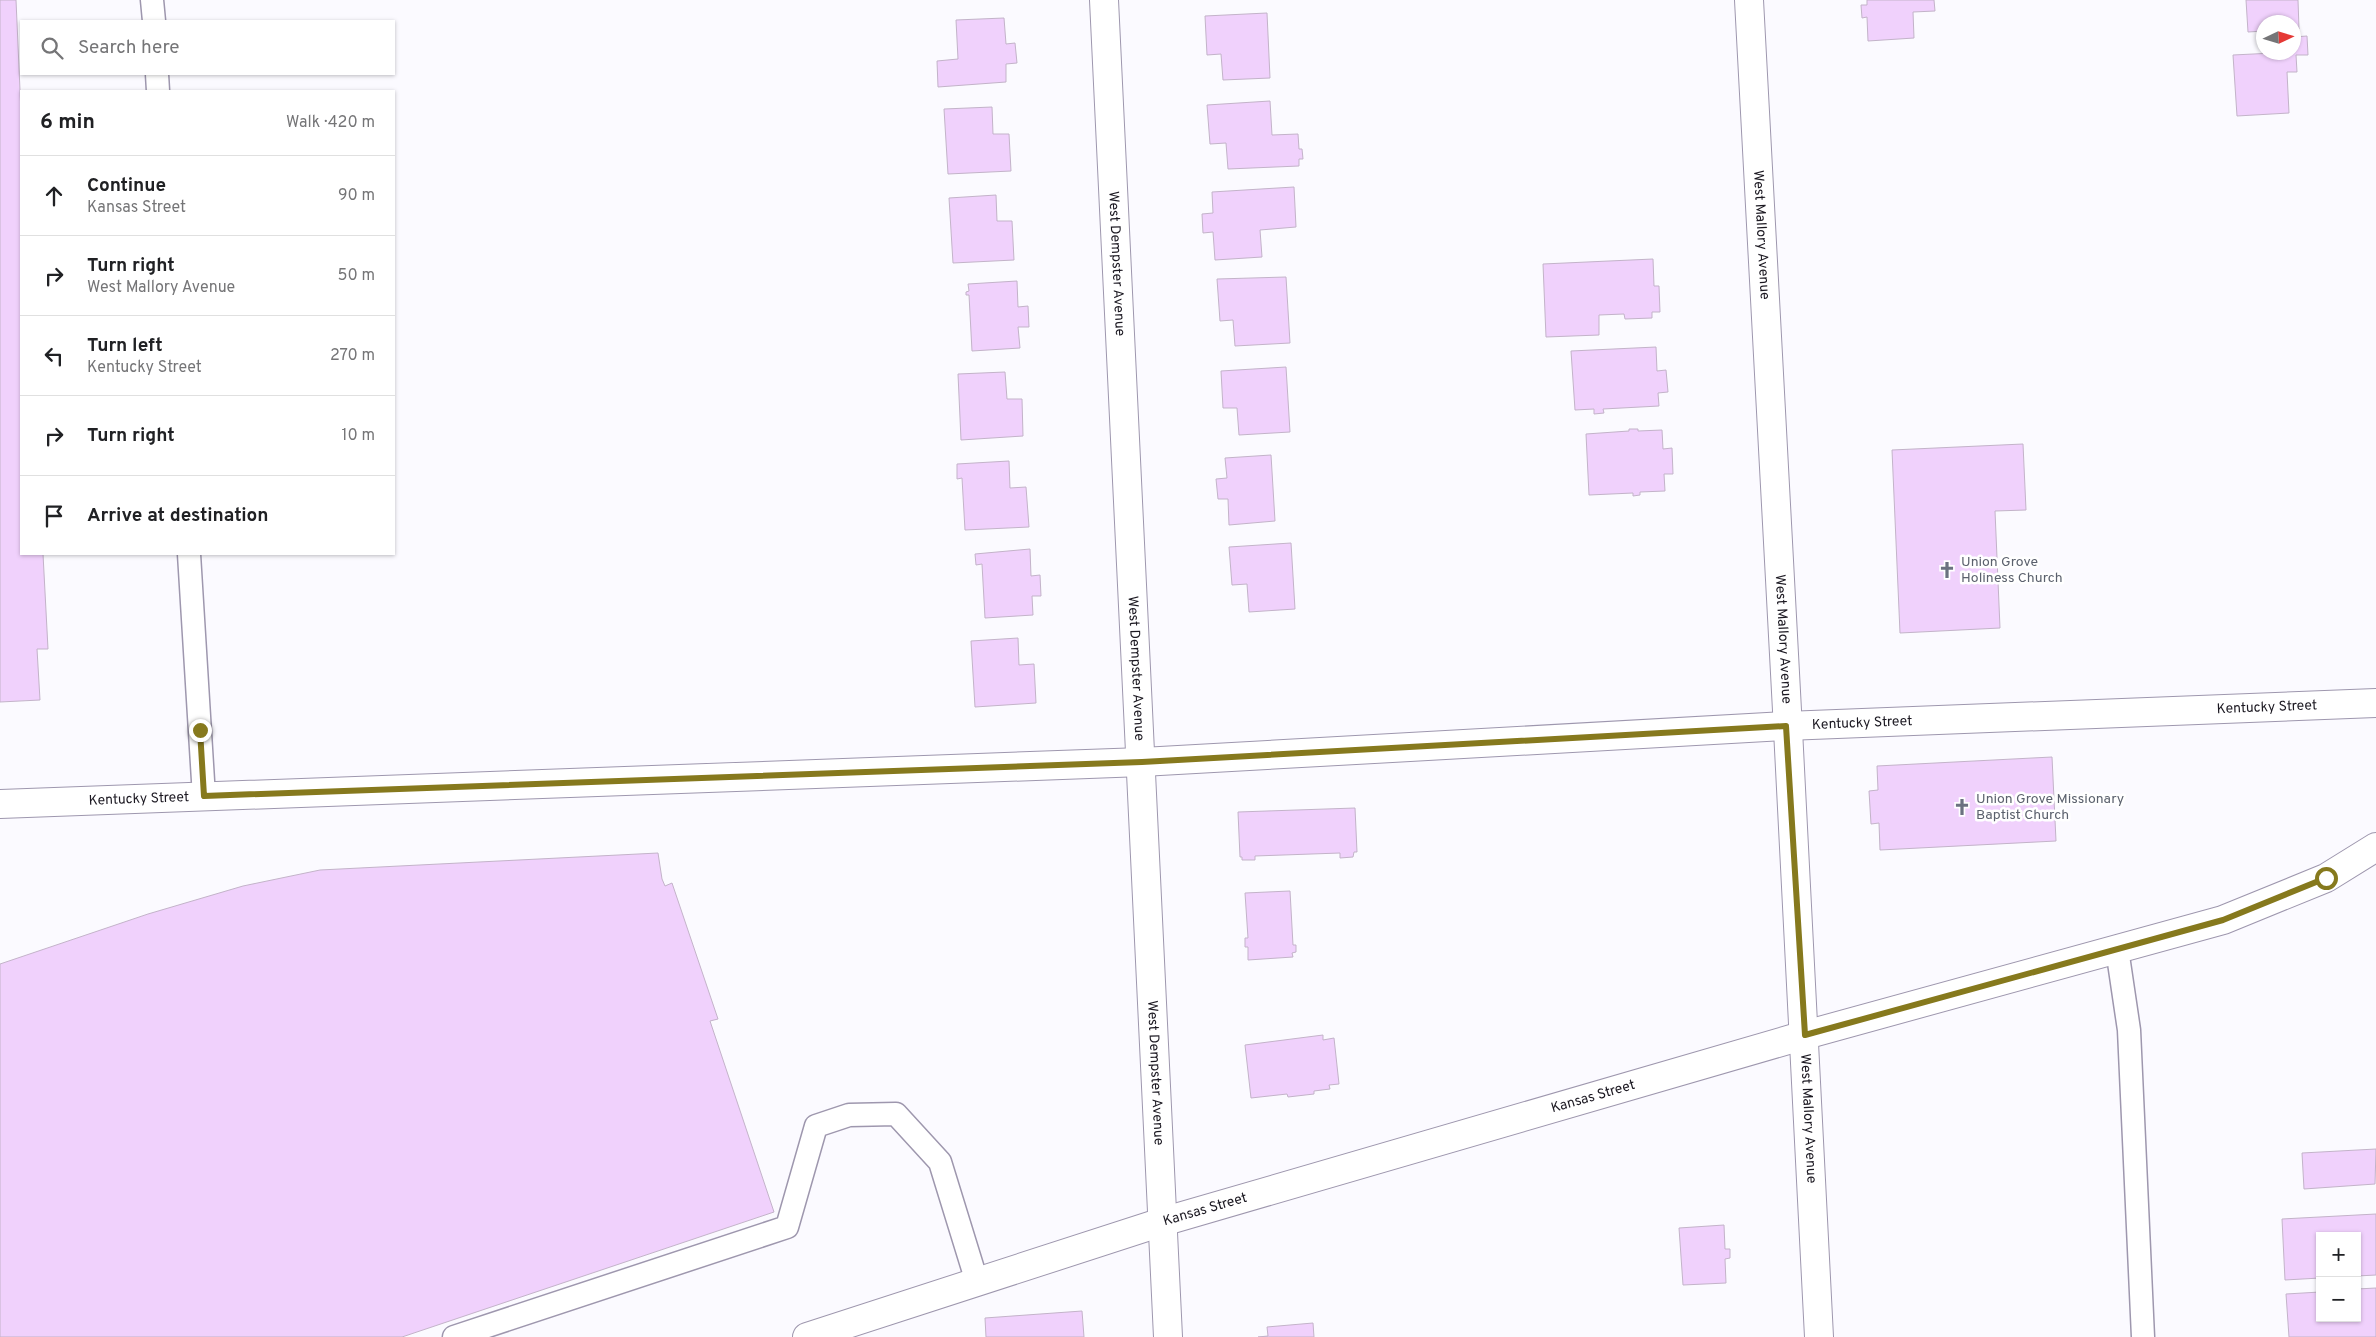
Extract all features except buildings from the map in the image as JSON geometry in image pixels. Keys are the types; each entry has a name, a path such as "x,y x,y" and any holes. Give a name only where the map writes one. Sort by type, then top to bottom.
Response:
{"street":[{"name":"West Dempster Avenue","path":"1104,0 1142,762 1168,1337"},
{"name":"West Mallory Avenue","path":"1749,0 1786,726 1805,1035 1819,1337"},
{"name":"Kentucky Street","path":"0,804 1142,762 1786,726 2376,702"},
{"name":"Kansas Street","path":"807,1337 1162,1222 1805,1035 2223,920 2326,878 2376,847"}],"lane":[{"path":"152,0 154,20"},
{"path":"157,75 158,90"},
{"path":"188,555 204,796"},
{"path":"2117,949 2129,1030 2143,1337"},
{"path":"454,1337 787,1227 816,1126 849,1115 896,1114 940,1162 977,1282"}],"place":[{"name":"Union Grove Holiness Church","path":"1947,570"},
{"name":"Union Grove Missionary Baptist Church","path":"1962,807"}],"route":[{"path":"200,730 204,796 1142,762 1786,726 1805,1035 2223,920 2326,878"}]}
